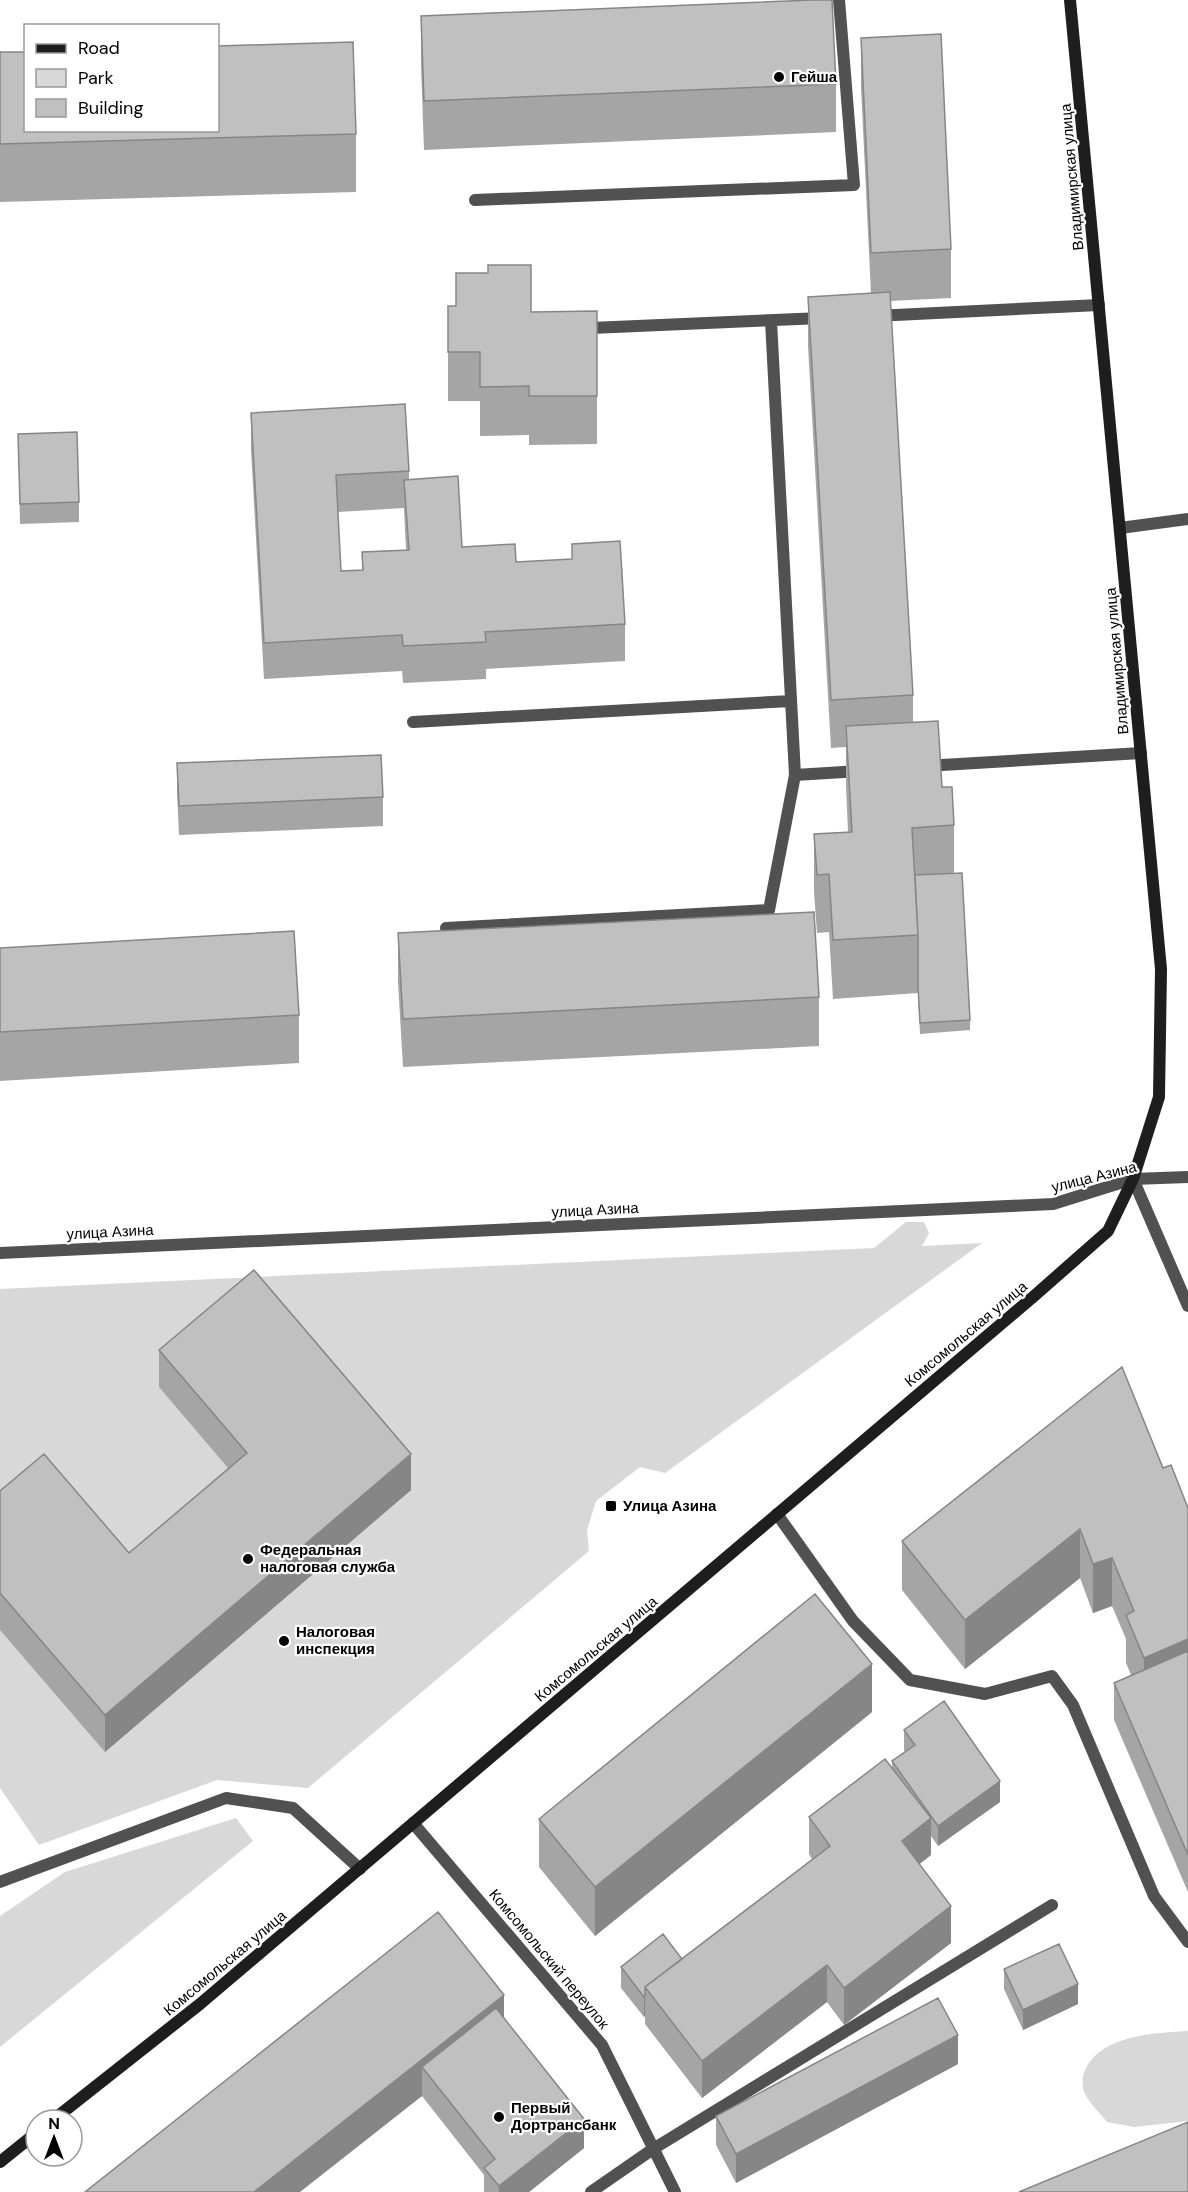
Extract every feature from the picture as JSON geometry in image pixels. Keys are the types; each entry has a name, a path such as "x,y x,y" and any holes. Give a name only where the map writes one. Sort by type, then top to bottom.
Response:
{"main road":[{"name":"Владимирская улица","path":"1070,0 1161,969 1159,1097 1133,1179"},
{"name":"Комсомольская улица","path":"68,2108 200,2004 1033,1297 1108,1231 1133,1179"},
{"path":"0,2162 24,2143"}],"street":[{"path":"475,200 854,185 839,0"},
{"path":"864,316 1099,305"},
{"path":"591,328 829,318"},
{"path":"446,928 769,910 795,775 771,321"},
{"path":"1120,528 1188,519"},
{"path":"413,722 791,701"},
{"path":"911,767 1141,753"},
{"path":"795,775 876,770"},
{"name":"улица Азина","path":"0,1253 1053,1204 1133,1179 1188,1178"},
{"path":"1133,1179 1188,1306"},
{"path":"777,1514 853,1621 910,1680 985,1694 1052,1677 1073,1705 1154,1896 1188,1942"},
{"path":"0,1881 226,1798 293,1808 360,1869"},
{"name":"Комсомольский переулок","path":"413,1824 602,2045 675,2192"},
{"path":"591,2192 653,2149 1052,1905"}],"green space":[{"path":"906,1222 924,1222 929,1233 922,1246 982,1243 665,1473 640,1467 596,1501 587,1530 589,1551 308,1788 217,1780 39,1845 0,1788 0,1289 874,1248"},
{"path":"236,1818 253,1841 0,2047 0,1916 65,1872"},
{"path":"1188,2031 1188,2121 1134,2127 1107,2122 1083,2090 1084,2072 1093,2058 1103,2049 1130,2038"}],"building":[{"path":"832,0 836,84 424,101 421,16"},
{"path":"941,34 951,249 871,253 861,38"},
{"path":"353,42 356,134 0,144 0,52 24,52 24,132 219,132 219,46"},
{"path":"488,265 531,265 531,312 597,311 597,396 529,396 529,386 480,387 480,352 448,352 448,306 456,306 456,273 488,273"},
{"path":"890,292 913,695 831,700 808,297"},
{"path":"405,404 409,471 336,475 341,571 363,570 362,552 409,550 404,480 458,476 462,547 515,544 516,562 572,559 572,544 620,541 625,624 485,632 486,642 403,646 402,635 264,643 251,413"},
{"path":"77,432 79,502 20,504 18,434"},
{"path":"938,721 942,787 952,787 954,825 912,828 918,935 833,940 829,874 817,875 814,834 852,832 846,726"},
{"path":"381,755 383,797 179,806 177,763"},
{"path":"962,873 970,1020 920,1023 915,875"},
{"path":"814,912 819,997 403,1019 398,933"},
{"path":"294,931 299,1015 0,1032 0,948"},
{"name":"Федеральная налоговая служба","path":"254,1270 411,1454 105,1715 0,1593 0,1491 44,1454 129,1553 247,1453 159,1350"},
{"path":"1122,1367 1163,1468 1171,1465 1188,1508 1188,1639 1144,1658 1126,1615 1134,1611 1112,1558 1093,1564 1080,1529 965,1620 902,1541"},
{"path":"815,1594 872,1664 595,1887 539,1819"},
{"path":"1188,1651 1188,1855 1114,1683"},
{"path":"944,1701 1000,1781 938,1826 892,1761 915,1745 904,1730"},
{"path":"885,1759 931,1818 902,1841 951,1906 844,1988 827,1965 702,2061 645,1987 830,1846 809,1817"},
{"path":"438,1912 504,1995 254,2192 85,2192"},
{"path":"663,1934 682,1959 645,1987 644,1997 621,1967"},
{"path":"1059,1944 1078,1984 1023,2010 1004,1969"},
{"path":"938,1998 958,2035 736,2154 716,2116"},
{"path":"496,2008 584,2119 499,2186 484,2168 495,2159 422,2067"},
{"path":"1188,2122 1188,2192 1019,2192"}],"place":[{"name":"Гейша","path":"779,77"},
{"name":"Улица Азина","path":"611,1506"},
{"name":"Федеральная налоговая служба","path":"248,1559"},
{"name":"Налоговая инспекция","path":"284,1641"},
{"name":"Первый Дортрансбанк","path":"499,2117"}]}
